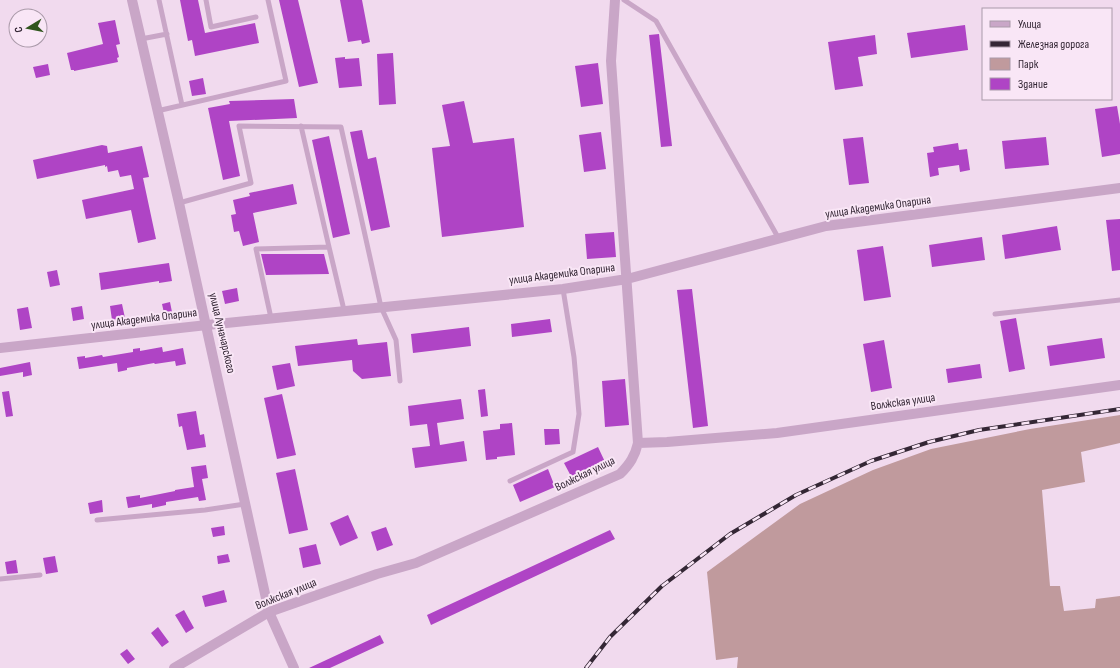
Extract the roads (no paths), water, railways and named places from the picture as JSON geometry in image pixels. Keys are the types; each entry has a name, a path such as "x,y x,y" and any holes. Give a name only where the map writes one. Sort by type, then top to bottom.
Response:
{"street":[{"name":"улица Луначарского","path":"132,0 207,325 269,612 294,668"},
{"path":"616,0 611,61 638,443"},
{"name":"улица Академика Опарина","path":"0,348 344,310 563,289 627,279 826,226 1120,188"},
{"name":"Волжская улица","path":"174,668 269,612 377,574 416,563 620,474 636,454 638,443 777,433 1120,385"}],"lane":[{"path":"159,0 182,105"},
{"path":"206,0 211,27 256,17"},
{"path":"157,111 286,81 268,0"},
{"path":"624,0 656,21 779,239"},
{"path":"141,39 167,34"},
{"path":"179,203 251,183 239,126 341,126 381,307 396,340 400,381"},
{"path":"301,126 344,310"},
{"path":"271,318 256,249 329,247"},
{"path":"510,481 573,452 579,414 574,357 563,289"},
{"path":"995,314 1120,300"},
{"path":"97,520 205,510 246,504"},
{"path":"0,579 40,574"}],"railway":[{"path":"586,668 610,637 662,586 730,534 796,495 871,461 929,442 979,430 1120,409"}]}
